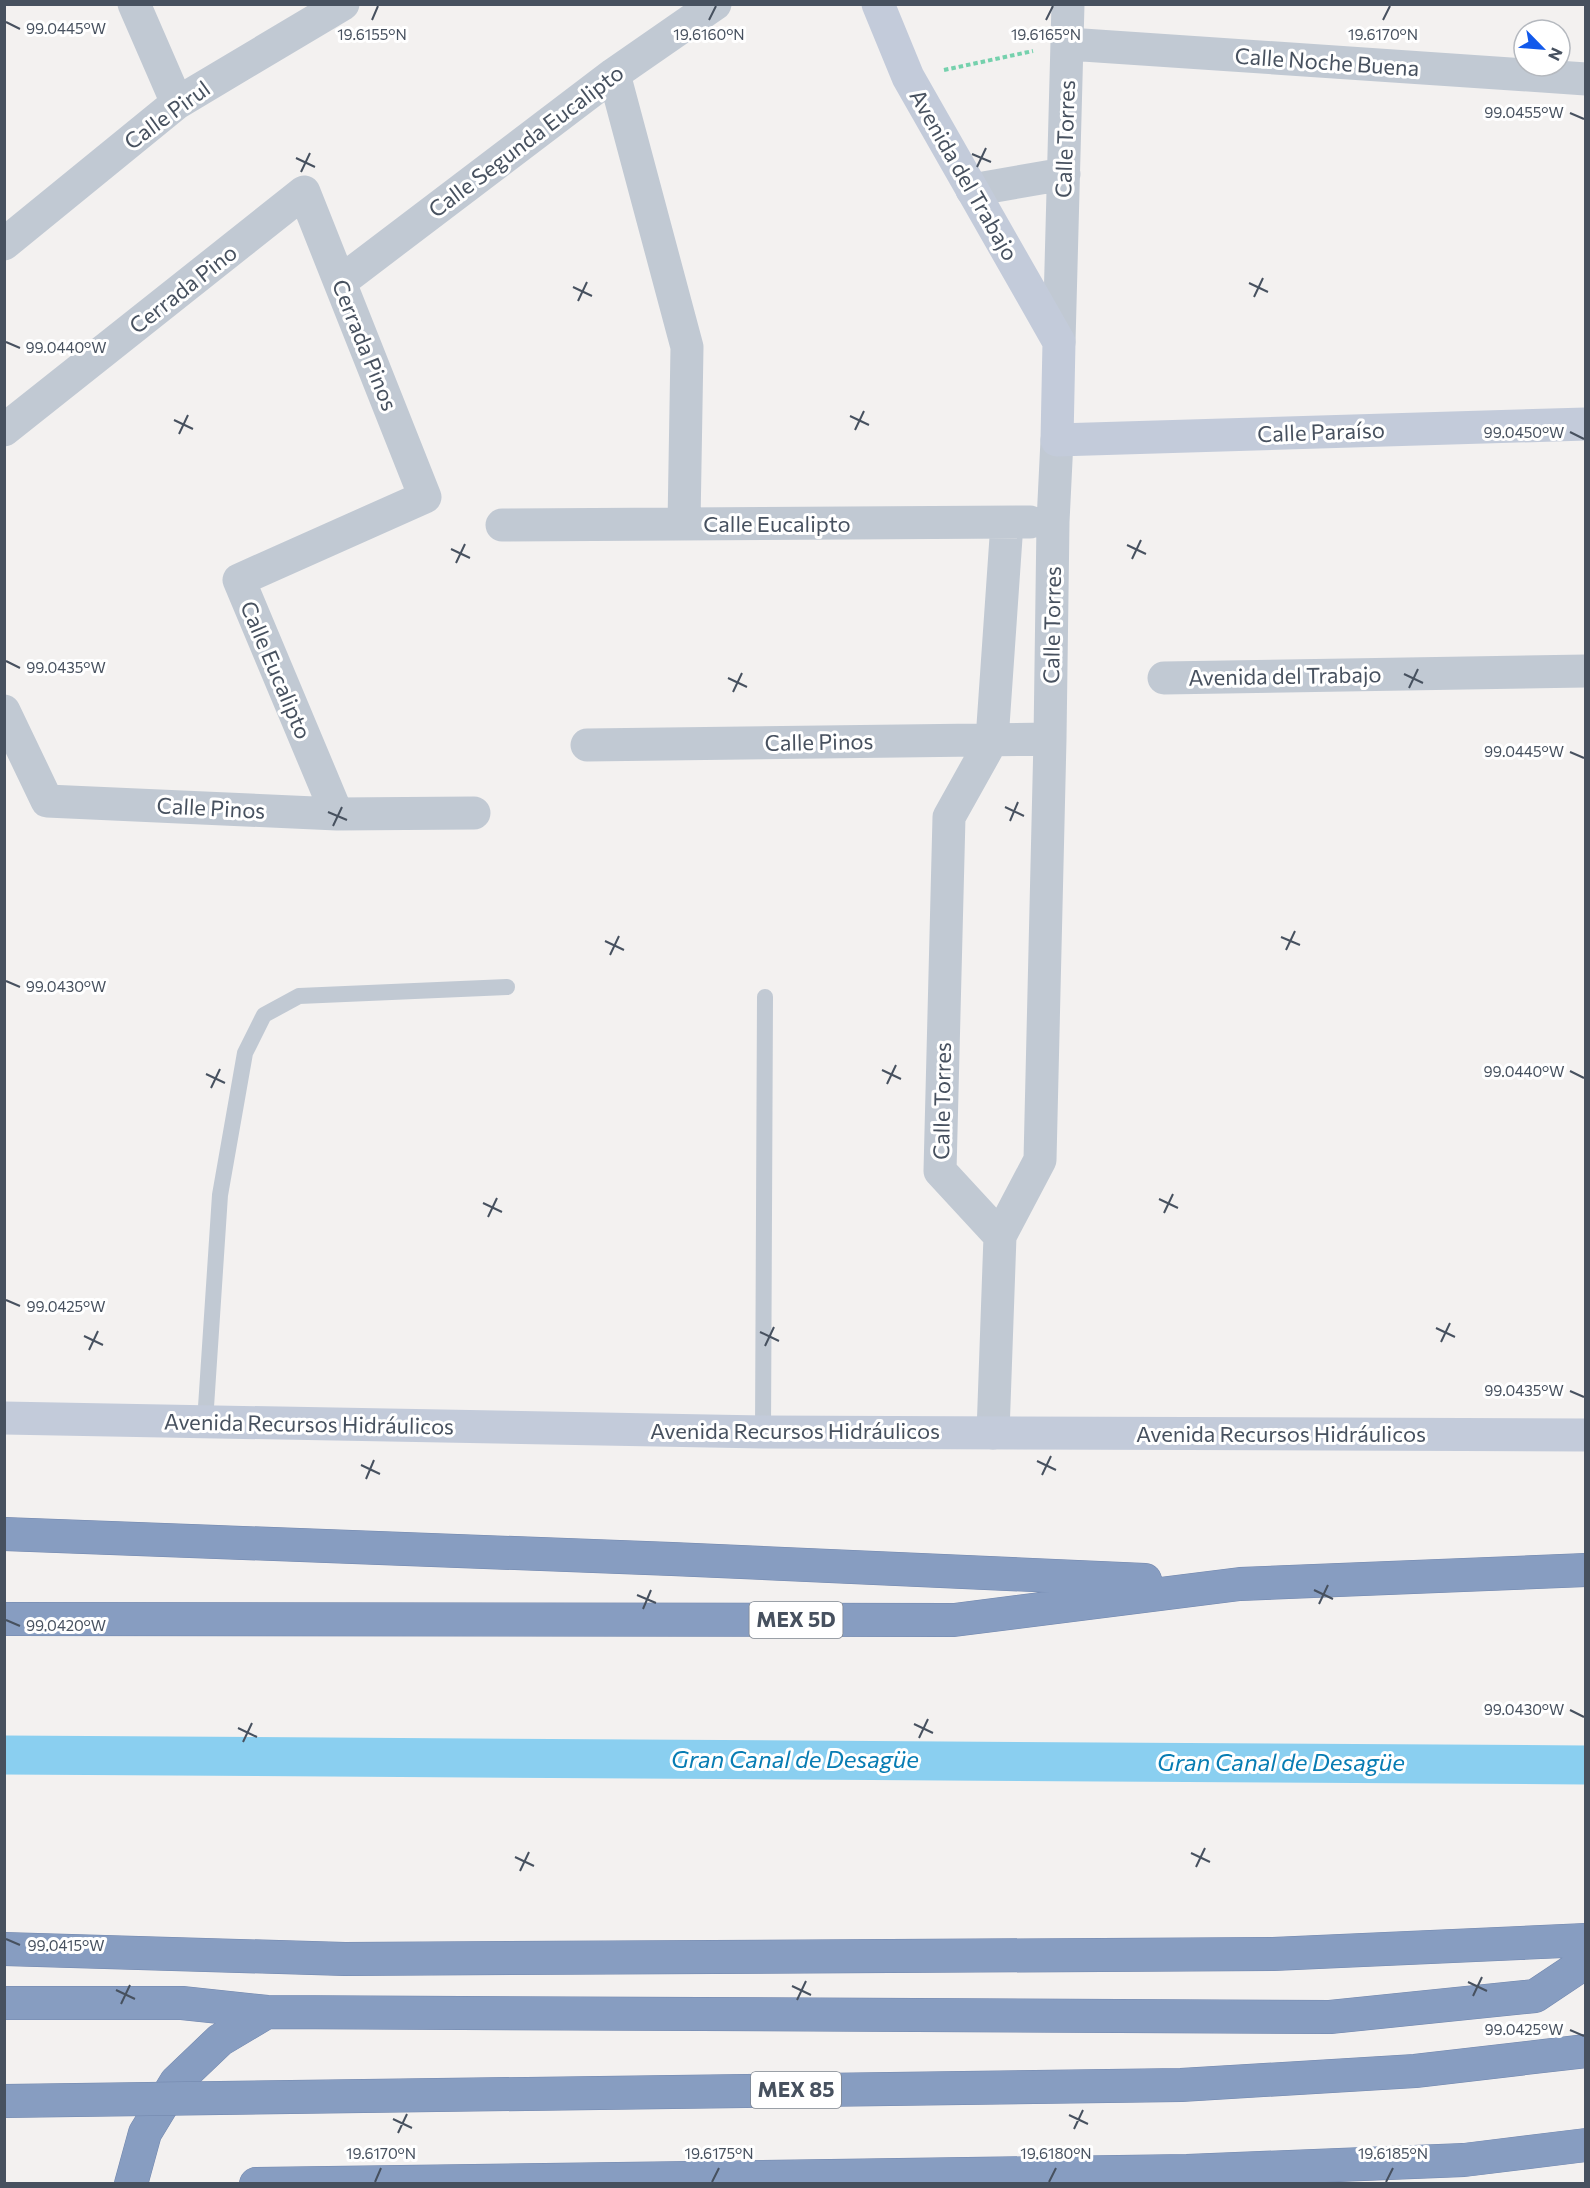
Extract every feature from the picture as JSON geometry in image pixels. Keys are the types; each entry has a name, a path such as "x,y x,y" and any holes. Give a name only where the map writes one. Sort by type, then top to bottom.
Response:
{"highway":[{"path":"4,1534 624,1557 1240,1584"},
{"name":"MEX 5D","path":"4,1619 954,1620 1240,1584 1586,1570"},
{"path":"4,1950 345,1959 1262,1954 1586,1940"},
{"path":"4,2003 182,2003 267,2012 1330,2017 1535,1996 1586,1962"},
{"path":"131,2184 145,2133 176,2082 220,2040 267,2012"},
{"name":"MEX 85","path":"4,2101 1181,2085 1415,2071 1586,2051"},
{"path":"145,2133 150,2184"},
{"path":"256,2184 1187,2171 1464,2160 1586,2145"}],"main road":[{"name":"Avenida del Trabajo","path":"878,4 908,77 1059,342"},
{"name":"Calle Torres","path":"1057,440 1059,342"},
{"name":"Calle Paraíso","path":"1057,440 1586,424"},
{"name":"Avenida Recursos Hidráulicos","path":"4,1418 763,1432 1586,1435"}],"street":[{"path":"134,4 177,103"},
{"name":"Calle Pirul","path":"4,244 177,103 343,4"},
{"name":"Calle Segunda Eucalipto","path":"340,282 614,74 715,4"},
{"name":"Calle Torres","path":"1059,342 1068,4"},
{"name":"Calle Noche Buena","path":"1068,44 1586,79"},
{"path":"614,74 687,347 684,524"},
{"path":"972,190 1064,174"},
{"name":"Cerrada Pinos","path":"304,192 425,497"},
{"name":"Cerrada Pino","path":"4,430 304,192"},
{"name":"Calle Torres","path":"993,1433 1000,1236 1040,1160 1053,522 1057,440"},
{"name":"Calle Eucalipto","path":"337,814 239,580 425,497"},
{"name":"Calle Eucalipto","path":"502,525 1053,522"},
{"name":"Calle Torres","path":"1000,1236 940,1171 949,817 992,740 1007,523"},
{"name":"Avenida del Trabajo","path":"1164,678 1586,671"},
{"name":"Calle Pinos","path":"4,711 47,801 337,814 474,813"},
{"name":"Calle Pinos","path":"587,745 1050,740"}],"lane":[{"path":"205,1422 220,1195 245,1053 264,1015 299,996 507,987"},
{"path":"763,1432 765,997"}],"path":[{"path":"908,77 1068,44"}],"waterway":[{"name":"Gran Canal de Desagüe","path":"4,1755 1586,1765"}]}
